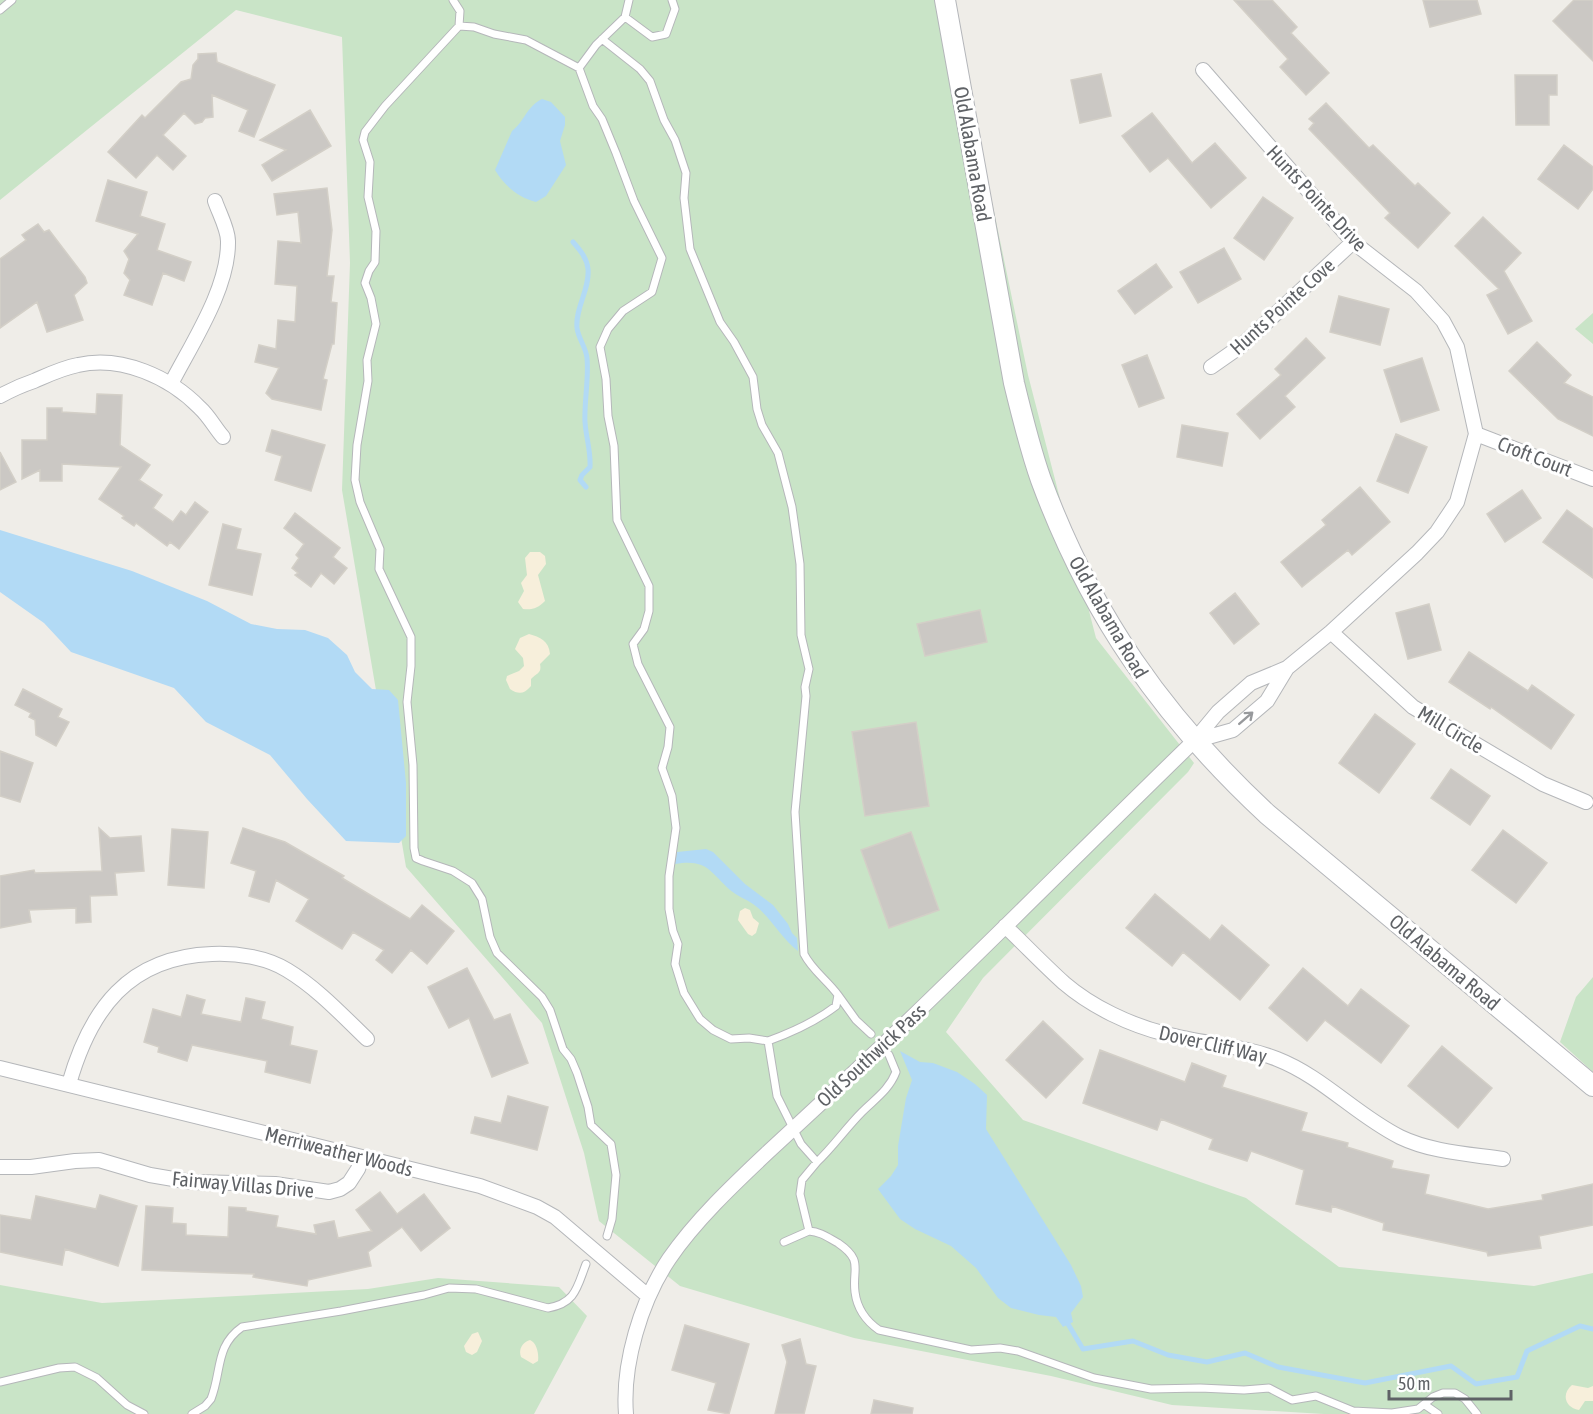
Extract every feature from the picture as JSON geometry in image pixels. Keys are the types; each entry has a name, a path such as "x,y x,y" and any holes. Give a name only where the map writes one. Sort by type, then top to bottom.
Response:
{"main road":[{"name":"Old Alabama Road","path":"945,0 1014,383 1026,431 1041,479 1069,549 1105,618 1146,682 1194,741 1229,778 1267,814 1593,1086"}],"street":[{"name":"Hunts Pointe Drive","path":"1194,741 1218,712 1251,683 1287,668 1330,632 1437,532 1457,502 1476,434 1457,347 1443,321 1416,291 1353,242 1203,70"},
{"path":"171,384 216,295 225,272 228,240 215,201"},
{"name":"Hunts Pointe Cove","path":"1210,367 1241,346 1353,242"},
{"path":"0,396 54,372 77,365 114,363 134,368 171,384 201,408 223,437"},
{"name":"Croft Court","path":"1476,434 1593,479"},
{"name":"Mill Circle","path":"1330,632 1413,707 1543,784 1586,802"},
{"name":"Hunts Pointe Drive","path":"1194,741 1233,730 1267,701 1287,668"},
{"name":"Old Southwick Pass","path":"626,1414 627,1383 634,1339 648,1296 669,1259 723,1194 1005,926 1194,741"},
{"name":"Dover Cliff Way","path":"1005,926 1065,984 1091,1002 1119,1017 1164,1034 1277,1058 1316,1078 1373,1121 1402,1138 1437,1149 1503,1159"},
{"path":"69,1084 86,1034 109,1000 150,968 194,954 232,953 260,959 286,969 317,993 367,1039"},
{"name":"Merriweather Woods","path":"0,1068 480,1186 537,1207 577,1234 648,1296"},
{"name":"Fairway Villas Drive","path":"0,1167 31,1167 99,1160 150,1175 191,1182 275,1184 329,1192 349,1183 362,1157"}],"lane":[{"path":"0,10 12,0"},
{"path":"453,0 460,11 459,26 385,106 365,132 363,140 370,162 368,196 376,231 375,262 365,283 371,298 376,324 368,360 368,381 357,445 355,480 360,502 380,549 379,569 411,637 407,702 413,765 414,848 417,858 453,871 472,883 482,899 490,937 497,953 542,997 550,1010 563,1049 571,1059 577,1073 591,1125 611,1144 616,1175 612,1219 607,1236"},
{"path":"579,68 602,39 625,17 629,0"},
{"path":"625,17 652,37 666,34 675,9 672,0"},
{"path":"459,26 474,27 494,34 526,40 579,68 593,106 602,118 634,201 662,258 651,292 623,311 608,329 600,347 614,446 617,520 649,586 649,611 644,629 633,644 638,664 670,727 668,747 662,768 672,796 676,828 669,876 669,909 678,944 675,964 684,993 699,1019 713,1030 731,1039 749,1038 768,1041 795,1031 822,1017 836,1006 838,995"},
{"path":"602,39 640,69 650,81 686,173 684,198 690,249 720,322 753,377 757,409 762,425 778,453 792,507 800,564 801,635 809,669 805,687 795,812 804,954 809,964 830,984 856,1020 871,1034"},
{"path":"768,1041 777,1096 801,1144 817,1162"},
{"path":"809,1231 800,1194 802,1180 864,1110 882,1094 892,1080 896,1072 890,1055"},
{"path":"784,1242 809,1231 821,1232 847,1250 857,1271 855,1295 859,1306 868,1322 879,1330 971,1350 1000,1348 1018,1351 1094,1378 1151,1389 1269,1388 1292,1400 1316,1396 1353,1411 1392,1413 1418,1409 1433,1397 1443,1393 1455,1394 1466,1399 1477,1414"},
{"path":"192,1414 211,1399 226,1342 242,1326 341,1311 424,1295 449,1287 476,1289 548,1308 560,1306 574,1295 586,1263"},
{"path":"0,1382 58,1368 75,1367 98,1378 127,1405 144,1414"},
{"path":"1425,1405 1438,1414"}],"green space":[{"path":"0,0 950,0 1028,375 1096,638 1194,763 1188,772 983,978 946,1032 1023,1120 1246,1198 1339,1267 1534,1286 1593,1273 1593,1414 1324,1414 1172,1405 1051,1376 854,1338 680,1286 599,1221 584,1153 542,1023 406,867 342,490 350,263 342,37 236,10 0,200"},
{"path":"1593,313 1593,344 1575,329"},
{"path":"1593,977 1593,1072 1560,1042 1576,997"},
{"path":"438,1278 559,1287 587,1316 534,1414 0,1414 0,1285 102,1303 368,1289"}],"sand":[{"path":"530,552 540,552 545,556 546,564 538,575 545,601 535,608 523,609 518,602 524,591 521,583 527,575 525,558"},
{"path":"529,634 543,640 550,654 540,664 538,673 531,679 531,686 519,693 510,689 506,680 507,676 524,666 523,658 515,649 520,638"},
{"path":"745,908 750,910 753,918 759,923 756,933 752,936 738,920 740,911"},
{"path":"478,1332 482,1341 477,1352 472,1355 466,1352 464,1346 472,1334"},
{"path":"530,1340 536,1346 538,1355 538,1361 533,1364 520,1354 522,1346"},
{"path":"1572,1385 1588,1388 1593,1386 1593,1401 1585,1401 1579,1410 1570,1407 1566,1400 1566,1392"}],"water":[{"path":"542,99 551,102 565,117 560,141 566,165 546,196 536,202 512,190 495,170 512,131 532,106"},
{"path":"0,530 132,571 207,601 251,624 277,629 305,630 328,638 347,655 355,672 372,689 389,690 398,700 406,783 406,836 399,843 346,841 270,755 206,722 174,688 71,652 44,623 0,592"},
{"path":"706,849 713,852 745,884 773,905 797,938 798,951 759,909 733,892 707,868 694,863 675,864 677,852"},
{"path":"900,1051 920,1062 933,1063 957,1072 987,1095 986,1129 1071,1265 1081,1286 1083,1297 1071,1313 1073,1322 1063,1327 1056,1317 1011,1308 998,1298 976,1268 951,1246 915,1229 900,1219 878,1189 898,1165 898,1146 906,1098 912,1080"}],"building":[{"path":"1234,0 1272,0 1297,27 1291,33 1329,73 1306,95 1280,67 1288,59"},
{"path":"1423,0 1477,0 1481,14 1430,27"},
{"path":"1574,0 1593,0 1593,61 1553,21"},
{"path":"216,53 217,62 275,85 254,137 239,131 248,110 212,95 213,117 205,118 202,122 195,124 184,113 163,135 186,156 173,170 157,155 136,178 108,152 142,115 145,118 181,82 191,79 193,65 198,59 198,54"},
{"path":"1101,74 1111,116 1080,123 1071,80"},
{"path":"1515,75 1557,75 1557,95 1549,95 1549,125 1516,125"},
{"path":"1326,103 1369,148 1373,145 1415,186 1418,183 1450,213 1418,248 1385,218 1390,213 1309,129 1314,123 1309,119"},
{"path":"310,110 331,146 272,181 262,165 286,150 260,140"},
{"path":"1152,113 1192,163 1215,143 1246,178 1211,208 1168,158 1150,172 1122,136"},
{"path":"1564,145 1593,167 1593,189 1578,209 1538,179"},
{"path":"108,180 147,192 140,216 165,224 157,250 191,262 184,281 163,273 152,305 124,295 130,280 124,273 129,259 124,251 138,234 96,221"},
{"path":"327,188 332,230 327,276 334,276 331,302 337,303 334,344 332,344 323,379 327,380 321,410 272,399 266,393 279,368 255,362 259,345 276,349 278,320 295,322 297,286 275,284 278,241 301,243 298,212 277,215 274,194"},
{"path":"1263,197 1293,218 1264,260 1234,238"},
{"path":"1483,217 1521,253 1504,271 1532,321 1508,334 1487,295 1499,289 1455,246"},
{"path":"38,224 44,232 49,230 85,277 87,283 74,295 83,320 47,332 37,302 0,328 0,259 26,240 22,235"},
{"path":"1224,248 1241,279 1198,303 1180,272"},
{"path":"1156,264 1172,287 1135,314 1118,291"},
{"path":"1339,296 1389,309 1380,345 1330,332"},
{"path":"1306,338 1325,358 1285,396 1295,407 1260,439 1237,414 1281,375 1275,369"},
{"path":"1537,342 1571,375 1564,383 1593,397 1593,436 1558,419 1509,371"},
{"path":"1147,355 1164,398 1139,407 1122,365"},
{"path":"1422,358 1439,410 1401,422 1384,370"},
{"path":"97,394 122,395 120,445 150,465 139,480 162,495 153,508 173,522 181,511 186,515 195,502 208,512 179,549 170,542 167,546 136,523 134,526 122,518 124,516 99,499 121,467 62,464 62,481 40,481 40,470 22,479 22,440 47,440 47,408 62,408 62,412 96,414"},
{"path":"1182,425 1228,433 1222,466 1177,457"},
{"path":"272,430 325,445 311,491 275,480 282,456 266,451"},
{"path":"1396,434 1427,447 1408,493 1377,481"},
{"path":"0,452 16,482 0,490"},
{"path":"1360,487 1390,522 1352,555 1348,550 1302,587 1281,562 1326,525 1322,520"},
{"path":"1522,490 1541,518 1505,542 1487,514"},
{"path":"1567,510 1593,529 1593,578 1543,542"},
{"path":"295,513 340,548 333,557 347,568 334,584 321,573 311,587 295,575 298,573 292,568 299,558 296,555 304,544 284,528"},
{"path":"223,524 241,529 236,549 261,554 252,595 209,585"},
{"path":"1235,593 1259,624 1234,644 1210,613"},
{"path":"1429,604 1441,650 1408,659 1396,613"},
{"path":"980,610 987,642 925,656 917,624"},
{"path":"1469,652 1528,691 1532,685 1574,715 1551,749 1491,707 1490,709 1449,682"},
{"path":"23,689 62,709 58,717 69,722 56,746 36,735 35,720 29,717 31,713 15,705"},
{"path":"1375,714 1415,744 1379,793 1339,763"},
{"path":"916,722 929,806 865,816 852,732"},
{"path":"0,751 33,763 20,802 0,796"},
{"path":"1451,769 1490,796 1470,825 1431,798"},
{"path":"99,828 110,838 141,836 144,871 115,873 117,895 90,896 91,922 76,923 76,908 29,910 31,922 0,928 0,876 34,870 35,873 102,871"},
{"path":"243,828 285,842 344,876 342,878 410,919 422,905 454,931 427,964 411,950 392,973 376,960 384,950 353,932 342,949 296,921 309,899 276,880 269,902 249,896 256,871 231,863"},
{"path":"172,829 208,832 204,888 168,885"},
{"path":"1503,830 1547,863 1516,903 1472,870"},
{"path":"911,832 939,910 889,928 861,850"},
{"path":"1155,894 1210,940 1222,925 1269,965 1240,1000 1183,952 1172,966 1126,928"},
{"path":"467,968 494,1020 510,1014 528,1063 492,1077 469,1018 449,1028 428,987"},
{"path":"1303,968 1348,1006 1361,989 1409,1026 1381,1063 1325,1020 1307,1041 1269,1008"},
{"path":"187,995 205,1000 201,1014 241,1022 246,998 265,1002 261,1019 293,1027 290,1045 317,1051 310,1083 265,1072 267,1061 192,1045 187,1061 158,1052 159,1047 144,1042 153,1009 181,1017"},
{"path":"1043,1021 1083,1059 1046,1098 1006,1060"},
{"path":"1442,1046 1492,1088 1458,1128 1408,1086"},
{"path":"1100,1050 1185,1082 1192,1063 1226,1076 1222,1087 1307,1113 1301,1131 1348,1143 1347,1147 1393,1161 1391,1168 1429,1175 1425,1194 1488,1209 1543,1200 1542,1195 1593,1184 1593,1225 1539,1236 1541,1248 1488,1256 1487,1252 1383,1230 1384,1223 1332,1206 1331,1212 1296,1204 1304,1170 1251,1151 1247,1161 1209,1149 1213,1139 1161,1119 1157,1130 1083,1103"},
{"path":"508,1096 548,1107 537,1150 471,1133 475,1117 501,1123"},
{"path":"380,1192 397,1214 424,1194 450,1228 421,1251 402,1227 368,1252 371,1266 308,1280 307,1286 253,1277 254,1274 142,1270 146,1206 173,1208 172,1223 186,1224 186,1235 228,1237 229,1207 246,1208 246,1211 278,1216 276,1227 316,1234 314,1225 334,1221 338,1238 372,1231 356,1210"},
{"path":"100,1195 137,1206 118,1266 65,1249 62,1265 0,1252 0,1215 31,1220 36,1196 96,1209"},
{"path":"685,1325 749,1344 729,1414 708,1410 716,1383 672,1370"},
{"path":"800,1339 806,1364 816,1366 804,1414 775,1414 787,1362 782,1345"},
{"path":"874,1400 913,1408 912,1414 871,1414"}],"waterway":[{"path":"573,242 585,258 588,269 587,284 577,321 587,366 585,422 590,467 580,480 586,487"},
{"path":"1068,1324 1083,1349 1133,1341 1168,1355 1207,1362 1245,1353 1278,1367 1365,1383 1451,1366 1476,1384 1517,1377 1527,1351 1580,1326 1593,1329"}]}
